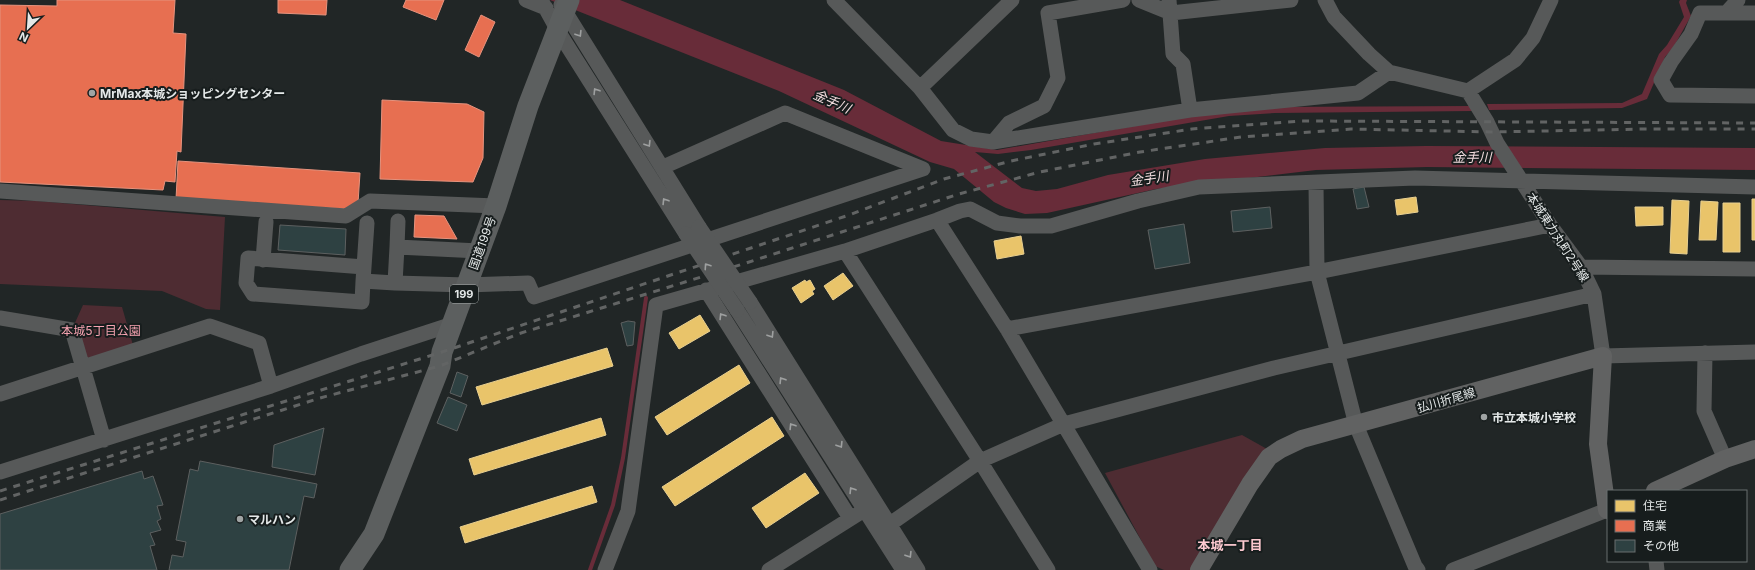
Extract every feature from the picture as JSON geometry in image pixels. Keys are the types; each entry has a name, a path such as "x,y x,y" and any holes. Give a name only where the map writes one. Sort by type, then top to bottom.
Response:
{"highway":[{"name":"国道199号","path":"350,570 374,534 440,366 442,352 496,206 528,106 557,7"}],"main road":[{"name":"払川折尾線","path":"1199,570 1250,484 1269,457 1281,449 1302,439 1603,356"},
{"path":"1603,356 1598,444 1607,510"},
{"path":"1657,490 1725,459 1755,449"}],"street":[{"path":"526,0 557,7 663,167 692,231"},
{"path":"834,0 920,88 953,130 971,139 993,142 1190,110 1358,93 1390,72"},
{"path":"920,88 1012,0"},
{"path":"993,142 1010,123 1044,106 1058,78 1048,13 1123,0"},
{"path":"1138,0 1167,7 1291,0"},
{"path":"1325,0 1334,17 1369,54 1390,72 1468,91 1515,60 1533,38 1551,0"},
{"path":"1727,12 1738,0"},
{"path":"557,7 692,231 743,306 885,529 918,570"},
{"path":"1167,7 1173,54 1183,64 1190,110"},
{"path":"1755,13 1700,13 1691,34 1671,62 1661,80 1670,95 1755,96"},
{"name":"本城東力丸町2号線","path":"1468,91 1487,122 1497,143 1550,226 1581,267 1594,294 1603,356"},
{"path":"367,223 363,274 362,302 253,294 246,283 248,258 363,274 394,283 467,285 528,283 534,297 923,169 785,113 663,167"},
{"path":"605,570 628,511 656,305 845,251 960,211 970,210 997,223 1020,226 1051,226 1138,201 1199,188 1415,178 1755,187"},
{"path":"1316,183 1317,272 1356,424 1418,570"},
{"path":"0,191 346,216 370,201 496,206"},
{"path":"394,283 398,220"},
{"path":"937,220 1007,329 1150,570"},
{"path":"263,260 266,222"},
{"path":"1007,329 1317,272 1550,226"},
{"path":"397,247 479,251"},
{"path":"845,251 1048,570"},
{"path":"1581,267 1755,269"},
{"path":"706,290 850,518"},
{"path":"885,529 980,461 1064,424 1274,368 1594,294"},
{"path":"743,306 864,510 885,529 903,570"},
{"path":"0,318 72,330 104,440"},
{"path":"0,472 271,386 361,354 453,324"},
{"path":"0,394 210,326 259,343 271,386"},
{"path":"1603,356 1755,352"},
{"path":"1705,353 1704,411 1725,459"},
{"path":"774,569 864,510"},
{"path":"1453,570 1607,510"}],"green space":[{"path":"0,200 37,201 225,217 220,310 206,309 162,291 0,284"},
{"name":"本城5丁目公園","path":"83,305 122,307 133,345 85,359 74,325"},
{"path":"1242,435 1267,449 1192,570 1164,570 1155,566 1105,473"}],"water":[{"name":"金手川","path":"550,0 620,0 844,90 941,141 997,150 1219,111 1270,107 1470,106 1473,111 1275,113 1229,116 1031,150 998,154 975,152 1022,188 1036,191 1057,189 1108,175 1205,159 1325,148 1426,146 1755,148 1755,170 1427,167 1316,170 1156,189 1047,213 1025,214 1006,208 994,202 954,169 930,162 779,91"},
{"path":"1680,0 1687,0 1686,3 1691,16 1673,48 1665,57 1647,99 1622,108 1489,110 1487,104 1622,103 1642,94 1659,54 1667,45 1684,17 1679,2"}],"building: 住宅":[{"path":"1416,197 1418,212 1397,215 1395,200"},
{"path":"1752,199 1755,199 1755,240 1752,240"},
{"path":"1672,200 1689,201 1687,254 1670,253"},
{"path":"1701,201 1718,202 1716,240 1699,240"},
{"path":"1723,203 1740,203 1740,252 1723,252"},
{"path":"1635,207 1663,207 1663,225 1636,226"},
{"path":"1021,236 1024,254 997,259 994,241"},
{"path":"843,273 853,286 833,300 824,286"},
{"path":"805,280 806,282 810,280 815,289 812,291 814,294 801,303 792,288"},
{"path":"700,315 710,331 679,349 669,333"},
{"path":"607,348 613,366 482,405 476,387"},
{"path":"739,365 750,383 667,435 655,417"},
{"path":"772,417 784,436 675,506 662,487"},
{"path":"601,418 606,435 474,475 469,459"},
{"path":"805,473 819,493 766,528 752,508"},
{"path":"592,486 597,502 465,543 460,527"}],"building: 商業":[{"name":"MrMax本城ショッピングセンター","path":"57,0 175,0 173,33 186,34 181,152 177,151 175,182 165,181 163,190 0,182 0,5 57,6"},
{"path":"278,0 327,0 326,15 278,13"},
{"path":"406,0 444,0 436,20 403,7"},
{"path":"481,15 495,22 479,57 465,50"},
{"path":"382,100 467,104 484,112 483,158 473,182 380,179"},
{"path":"178,161 360,173 358,203 346,209 176,199"},
{"path":"415,215 444,216 457,239 414,237"}],"building: その他":[{"path":"1364,187 1369,207 1357,209 1353,189"},
{"path":"1270,207 1272,228 1233,232 1231,211"},
{"path":"1184,224 1190,263 1155,269 1148,230"},
{"path":"280,225 346,229 345,255 278,250"},
{"path":"628,321 635,322 633,345 627,346 621,323"},
{"path":"457,372 468,376 461,397 450,393"},
{"path":"448,397 467,405 457,431 437,423"},
{"path":"324,428 315,475 272,467 274,445"},
{"name":"マルハン","path":"200,461 317,484 314,498 304,496 289,570 169,570 172,555 183,557 186,542 176,540 190,469 198,471"},
{"path":"142,471 144,479 153,476 163,505 157,506 161,519 157,521 161,530 150,533 155,545 150,546 157,570 0,570 0,514"}],"waterway":[{"path":"590,570 613,505 623,458 646,298"}],"railway":[{"path":"0,491 442,352 849,215 944,179 1011,161 1094,144 1192,129 1302,121 1755,123"},
{"path":"0,500 320,398 440,366 518,334 746,263 959,194 1040,172 1140,152 1241,137 1351,129 1492,132 1645,129 1755,129"}],"place":[{"name":"MrMax本城ショッピングセンター","path":"92,93"},
{"name":"市立本城小学校","path":"1484,417"},
{"name":"マルハン","path":"240,519"}],"district":[{"name":"本城一丁目","path":"1230,545"}]}
